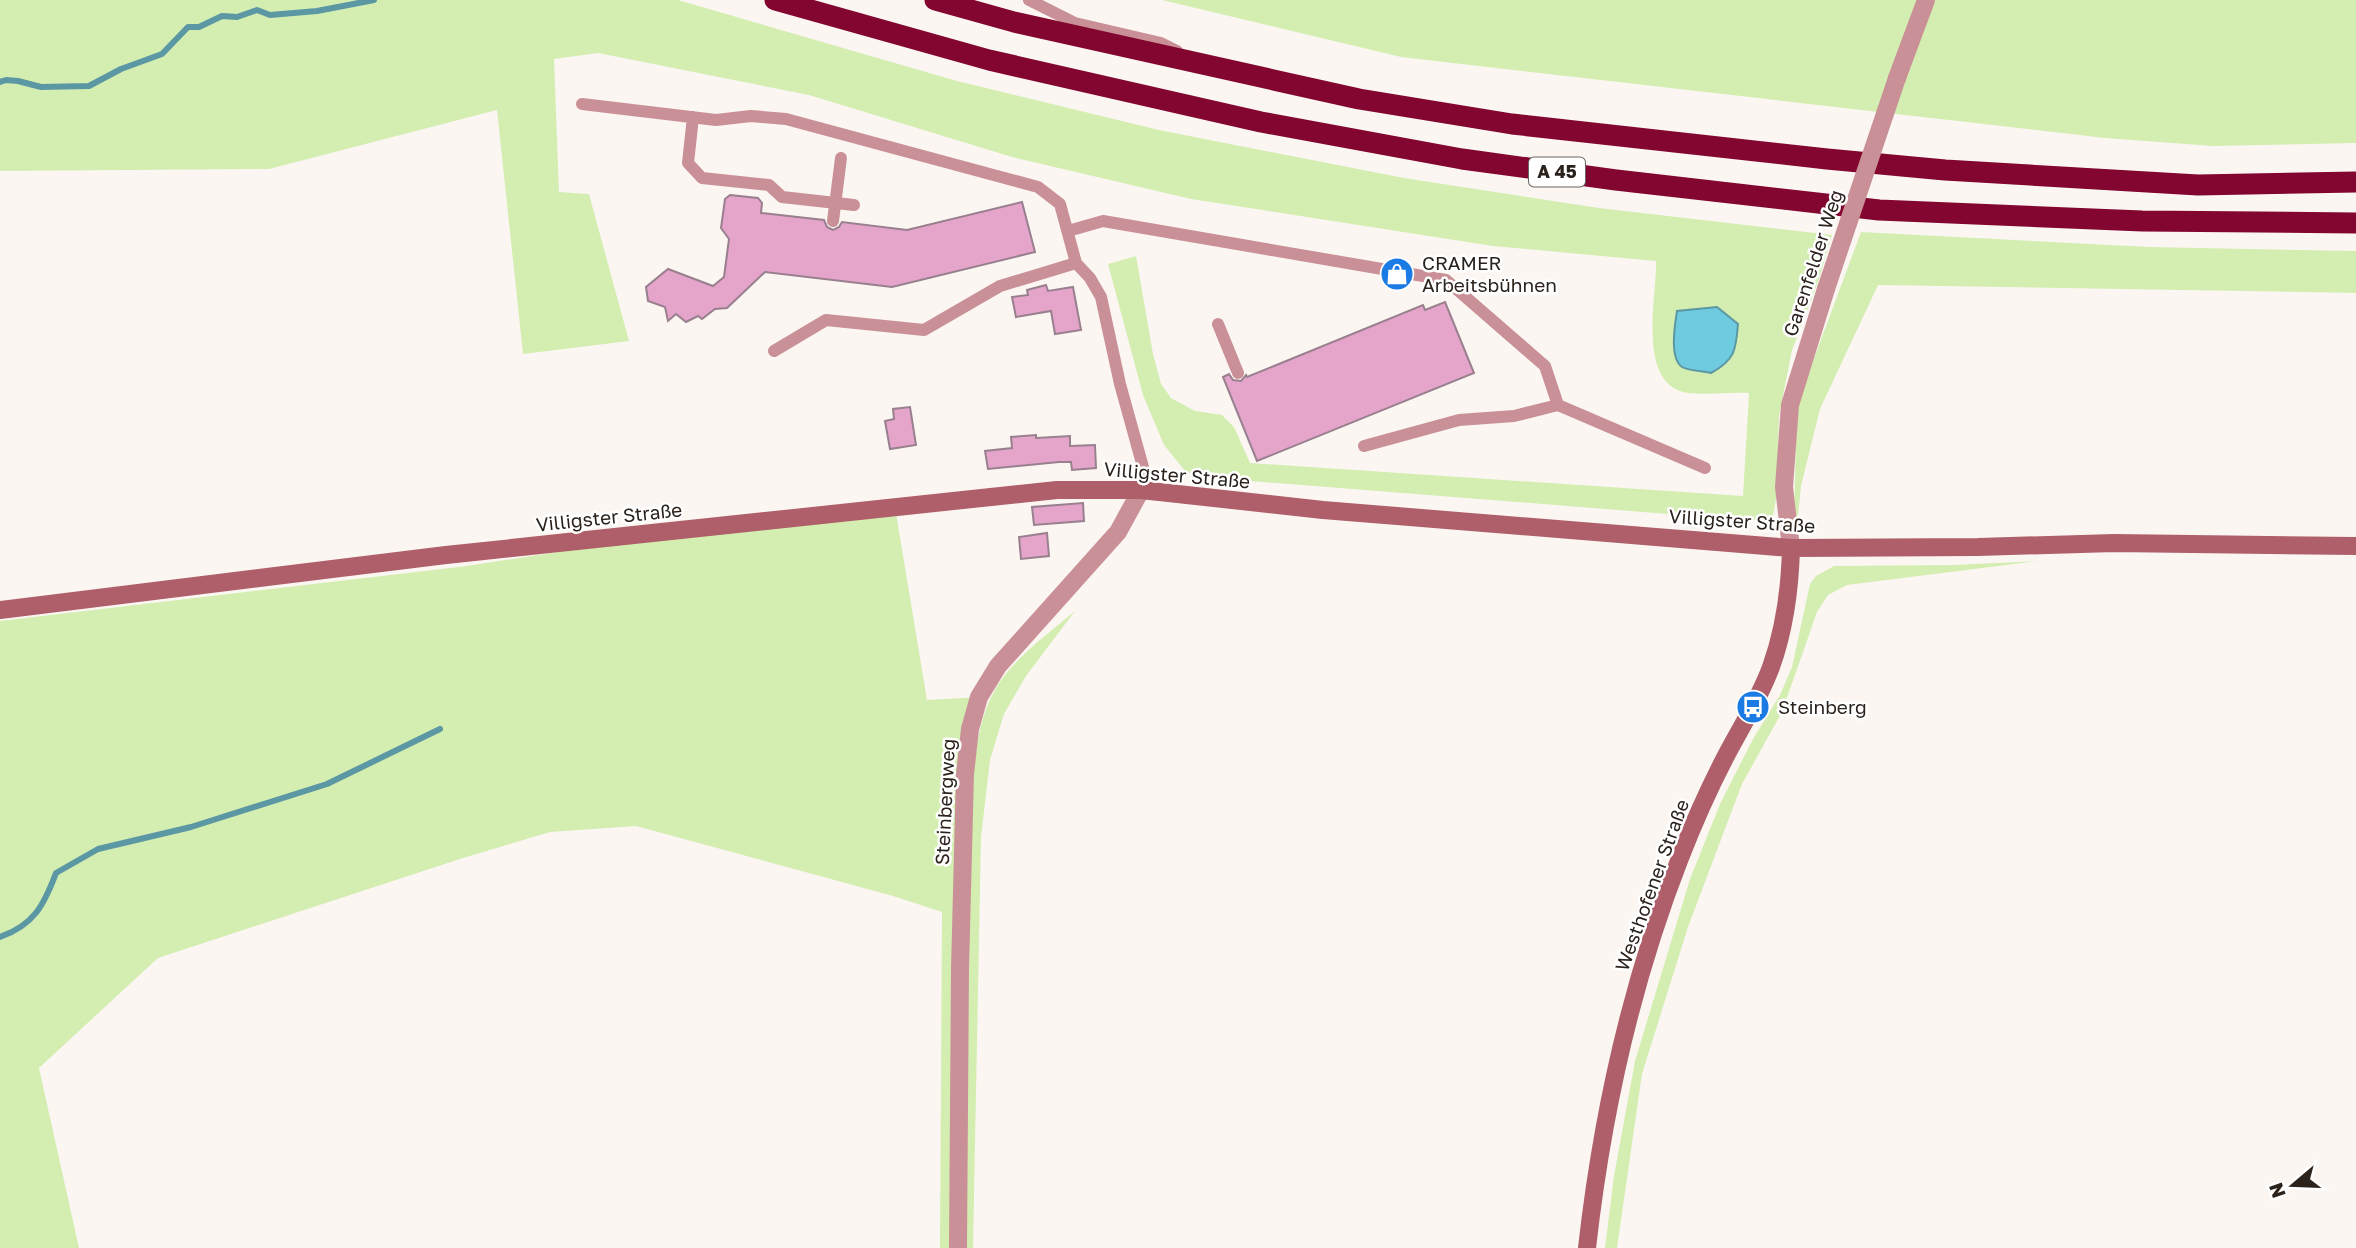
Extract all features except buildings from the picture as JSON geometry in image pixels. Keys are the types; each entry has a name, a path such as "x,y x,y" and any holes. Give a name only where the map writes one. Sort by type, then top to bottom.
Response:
{"highway":[{"name":"A 45","path":"775,0 1003,63 1261,122 1462,159 1616,180 1879,210 2142,221 2356,223"},
{"name":"A 45","path":"935,0 1014,22 1205,66 1359,99 1512,124 1945,170 2198,185 2356,182"}],"main road":[{"name":"Villigster Straße","path":"0,610 446,555 1057,490 1141,490 1337,511 1791,548 2154,542 2356,546"},
{"name":"Westhofener Straße","path":"1587,1248 1615,1070 1644,965 1679,859 1702,804 1771,668 1790,586 1791,548"}],"street":[{"name":"Garenfelder Weg","path":"1791,548 1784,487 1790,405 1826,289 1926,0"},
{"name":"Steinbergweg","path":"958,1248 960,969 965,774 970,729 979,697 998,666 1118,532 1141,490"}],"lane":[{"path":"1029,0 1074,23 1161,43 1205,66"},
{"path":"582,104 716,120 751,116 786,119 1038,187 1060,204 1076,263 1090,278 1101,297 1120,384 1143,467 1141,490"},
{"path":"694,117 688,163 702,178 769,185 782,197 854,205"},
{"path":"833,221 843,135"},
{"path":"1068,231 1103,221 1446,280 1545,366 1558,405"},
{"path":"774,351 826,320 923,330 1000,286 1076,263"},
{"path":"1218,324 1238,373"},
{"path":"1364,446 1459,420 1514,416 1558,405 1705,468"}],"green space":[{"path":"0,0 678,0 957,81 1159,130 1404,178 1599,208 1832,235 1818,282 1792,350 1779,416 1773,516 1762,520 1744,520 1213,478 1186,472 1164,445 1143,395 1108,264 1136,256 1153,354 1161,384 1171,398 1195,411 1222,415 1234,427 1250,463 1743,496 1749,393 1689,393 1669,384 1660,371 1655,354 1653,314 1656,261 1493,246 1191,199 1012,157 809,95 598,53 554,59 559,192 589,194 629,341 523,354 497,110 269,169 0,171"},
{"path":"1162,0 2356,0 2356,143 2213,146 2105,138 1401,57"},
{"path":"1861,232 2149,247 2356,251 2356,293 1878,285 1820,409 1801,486 1798,516 1794,514 1797,404"},
{"path":"895,507 927,700 979,697 964,729 951,1248 940,1248 942,912 893,896 636,826 550,832 158,958 39,1068 79,1248 0,1248 0,621 467,566 764,520"},
{"path":"2038,561 1847,585 1828,595 1817,612 1782,712 1742,784 1688,927 1642,1074 1617,1248 1605,1248 1614,1176 1635,1061 1690,879 1720,804 1753,739 1780,695 1792,667 1810,584 1816,576 1834,566"},
{"path":"1075,611 1026,676 1004,714 990,760 981,837 973,1248 963,1248 966,998 974,766 977,746 987,707 996,688 1032,646"}],"water":[{"path":"1717,307 1738,324 1730,359 1711,373 1682,367 1674,349 1677,311"}],"waterway":[{"path":"0,82 18,81 41,87 89,86 121,69 162,54 188,27 199,27 222,16 237,17 257,10 270,15 317,11 374,0"},
{"path":"0,937 29,920 42,904 56,873 98,849 191,827 327,784 440,729"}],"place":[{"name":"CRAMER Arbeitsbühnen","path":"1397,274"},
{"name":"Steinberg","path":"1753,707"}]}
